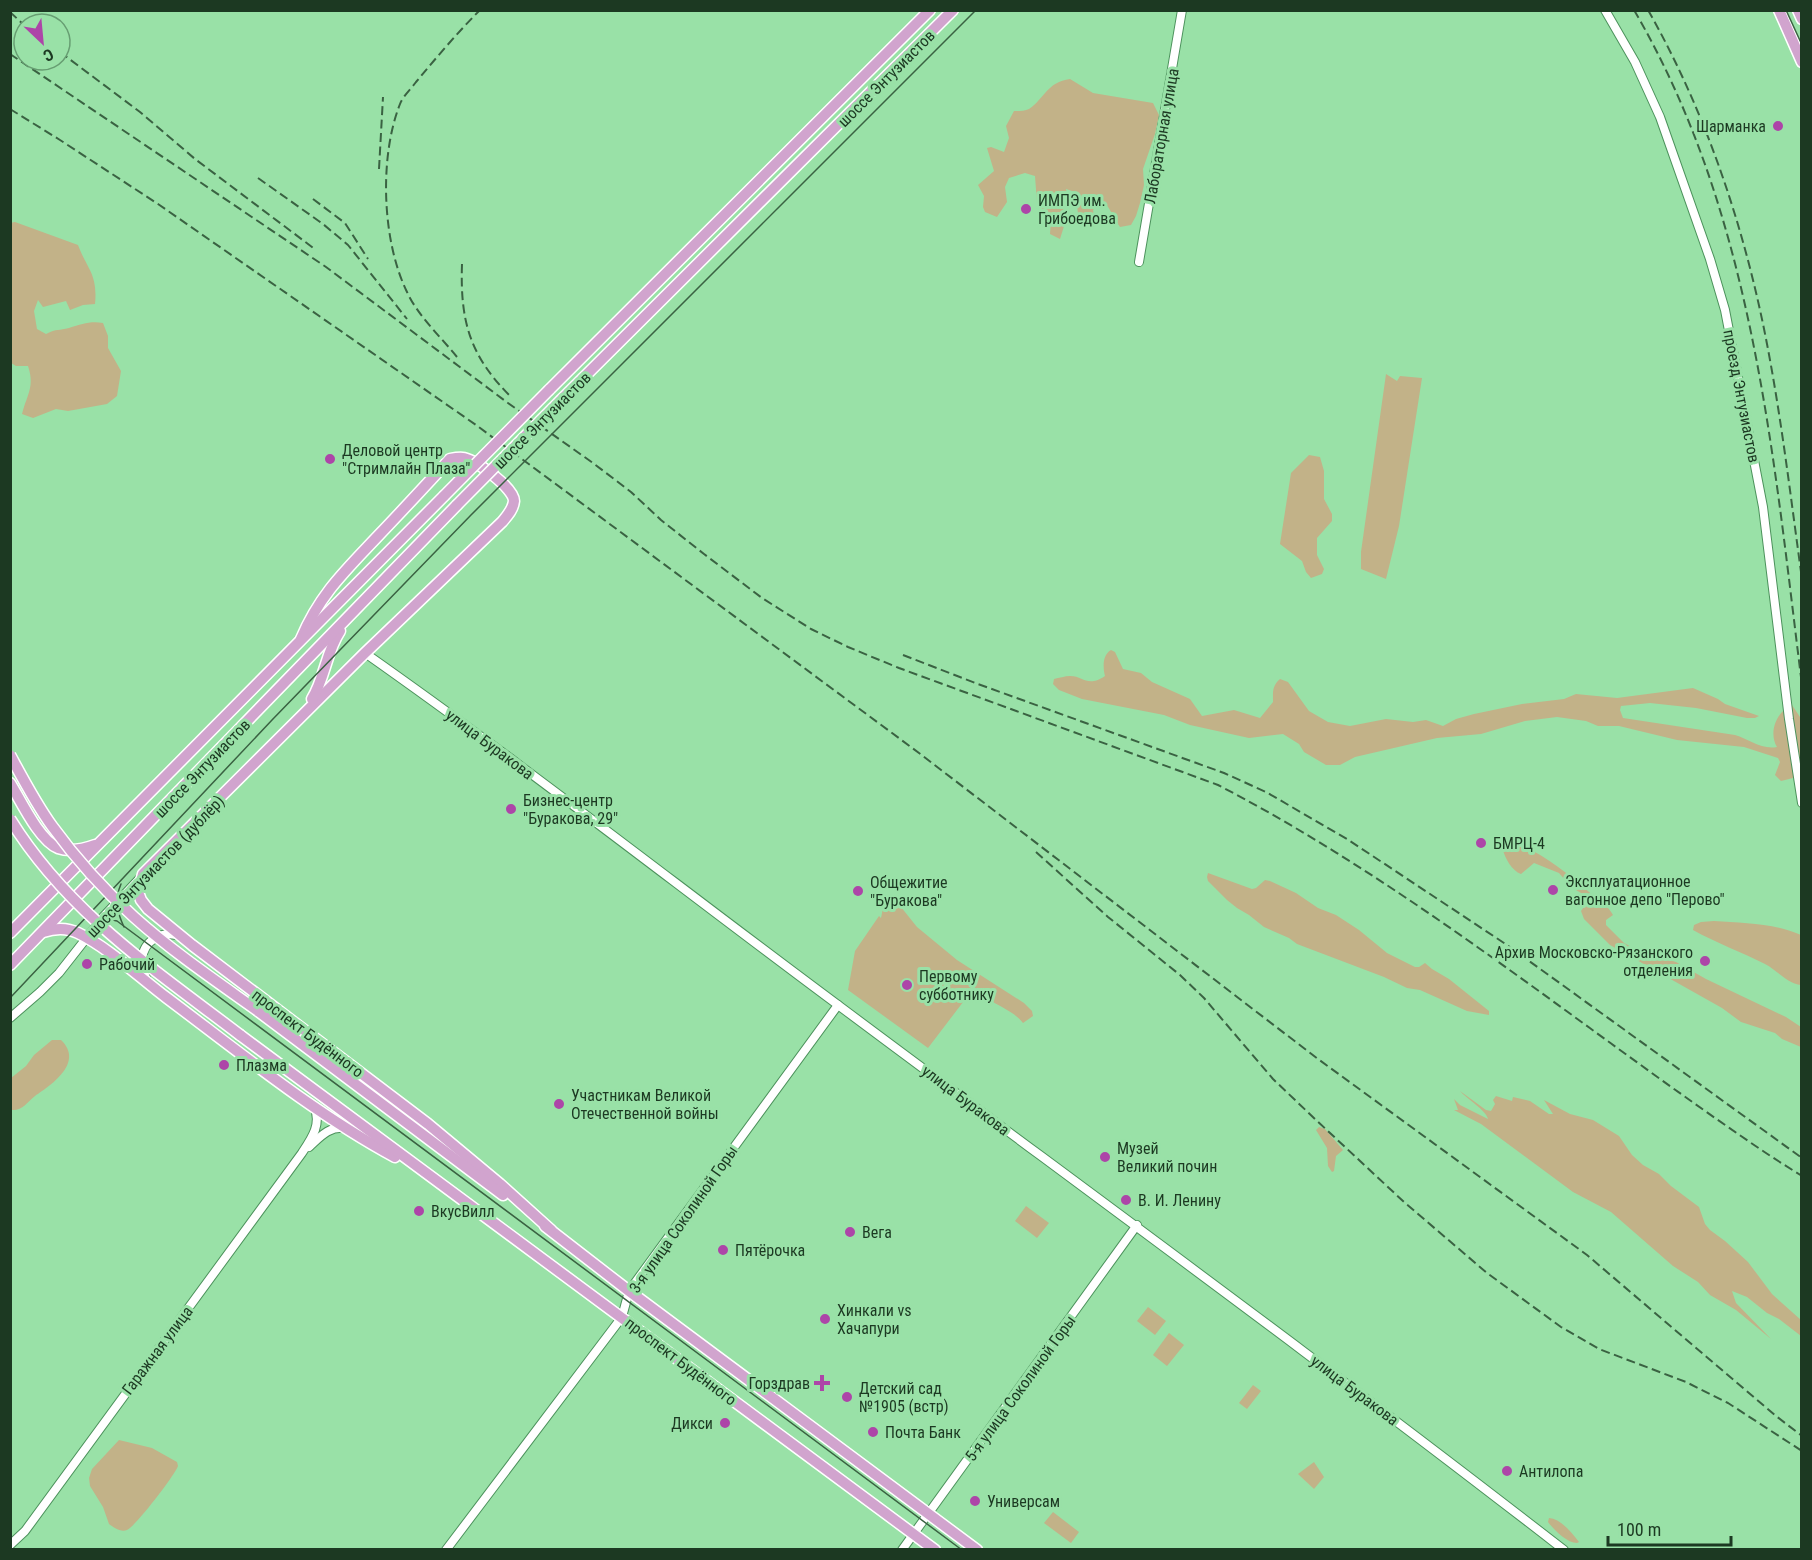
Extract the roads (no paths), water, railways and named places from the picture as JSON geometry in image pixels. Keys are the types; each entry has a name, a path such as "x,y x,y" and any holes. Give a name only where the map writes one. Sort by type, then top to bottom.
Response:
{"main road":[{"name":"шоссе Энтузиастов","path":"10,933 444,495 930,10"},
{"name":"шоссе Энтузиастов","path":"10,965 457,505 954,10"},
{"path":"1779,10 1802,62"},
{"path":"1798,10 1802,19"},
{"path":"301,639 312,614 324,595 349,565 450,459 467,458 511,490 514,500 512,510 502,522 302,716"},
{"path":"302,716 318,689 335,638 352,614"},
{"name":"шоссе Энтузиастов (дублёр)","path":"143,874 302,716"},
{"name":"проспект Будённого","path":"10,755 51,825 85,868 135,918 977,1550"},
{"path":"10,783 30,817 51,844 61,849 83,849 98,844"},
{"name":"проспект Будённого","path":"10,819 35,856 63,889 121,945 368,1136 427,1174 935,1550"},
{"name":"проспект Будённого","path":"143,874 138,892 148,909 428,1124 551,1230"},
{"name":"проспект Будённого","path":"43,932 55,928 69,929 86,937 345,1128 368,1136"}],"street":[{"name":"Лабораторная улица","path":"1139,262 1182,10"},
{"name":"проезд Энтузиастов","path":"1605,10 1638,68 1660,117 1710,259 1725,310 1763,507 1791,734 1802,803"},
{"name":"улица Буракова","path":"365,653 446,710 838,1005 1137,1225 1564,1550"},
{"path":"1791,734 1802,736"},
{"name":"шоссе Энтузиастов (дублёр)","path":"10,1018 59,973 86,937 143,874"},
{"path":"148,984 142,961 148,945 164,934 174,934 183,938"},
{"name":"3-я улица Соколиной Горы","path":"446,1550 622,1317 629,1291 838,1005"},
{"name":"Гаражная улица","path":"10,1545 25,1531 302,1153 317,1126 318,1119 314,1106"},
{"name":"Гаражная улица","path":"302,1153 325,1133 338,1127 345,1128"},
{"name":"5-я улица Соколиной Горы","path":"902,1550 1137,1225"},
{"path":"16,1550 25,1531"}],"tram line":[{"path":"10,998 272,720 471,515 976,10"},
{"path":"1786,10 1802,45"},
{"path":"121,884 117,906 124,927"},
{"path":"85,919 96,916 117,921 962,1550"}],"railway":[{"path":"457,357 430,326 407,292 392,249 386,199 386,173 393,125 401,101 439,54 480,10"},
{"path":"1634,10 1674,88 1707,170 1732,253 1752,338 1768,424 1802,685"},
{"path":"1648,10 1669,49 1705,130 1721,172 1747,258 1772,373 1802,579"},
{"path":"10,54 326,267 508,403 593,463 631,492 661,520 762,598 811,629 899,668 1218,785 1287,823 1420,907 1677,1091 1802,1176"},
{"path":"72,61 140,112 195,159 316,250"},
{"path":"379,169 383,97"},
{"path":"10,109 158,204 476,425 919,753 1318,1059 1587,1255 1802,1436"},
{"path":"258,178 323,224 348,245 407,319"},
{"path":"313,199 345,223 368,259"},
{"path":"462,264 463,303 470,337 486,367 511,397"},
{"path":"903,655 1224,773 1266,792 1347,839 1507,945 1802,1158"},
{"path":"1036,852 1108,917 1180,975 1204,998 1273,1079 1404,1202 1487,1273 1561,1327 1599,1349 1686,1382 1728,1403 1802,1451"}],"place":[{"name":"Шарманка","path":"1778,126"},
{"name":"ИМПЭ им. Грибоедова","path":"1026,209"},
{"name":"Деловой центр \"Стримлайн Плаза\"","path":"330,459"},
{"name":"Бизнес-центр \"Буракова, 29\"","path":"511,809"},
{"name":"БМРЦ-4","path":"1481,843"},
{"name":"Эксплуатационное вагонное депо \"Перово\"","path":"1553,890"},
{"name":"Общежитие \"Буракова\"","path":"858,891"},
{"name":"Архив Московско-Рязанского отделения","path":"1705,961"},
{"name":"Рабочий","path":"87,964"},
{"name":"Первому субботнику","path":"907,985"},
{"name":"Плазма","path":"224,1065"},
{"name":"Участникам Великой Отечественной войны","path":"559,1104"},
{"name":"Музей Великий почин","path":"1105,1157"},
{"name":"В. И. Ленину","path":"1126,1200"},
{"name":"ВкусВилл","path":"419,1211"},
{"name":"Вега","path":"850,1232"},
{"name":"Пятёрочка","path":"723,1250"},
{"name":"Хинкали vs Хачапури","path":"825,1319"},
{"name":"Горздрав","path":"822,1383"},
{"name":"Детский сад №1905 (встр)","path":"847,1397"},
{"name":"Дикси","path":"725,1423"},
{"name":"Почта Банк","path":"873,1432"},
{"name":"Антилопа","path":"1507,1471"},
{"name":"Универсам","path":"975,1501"}]}
